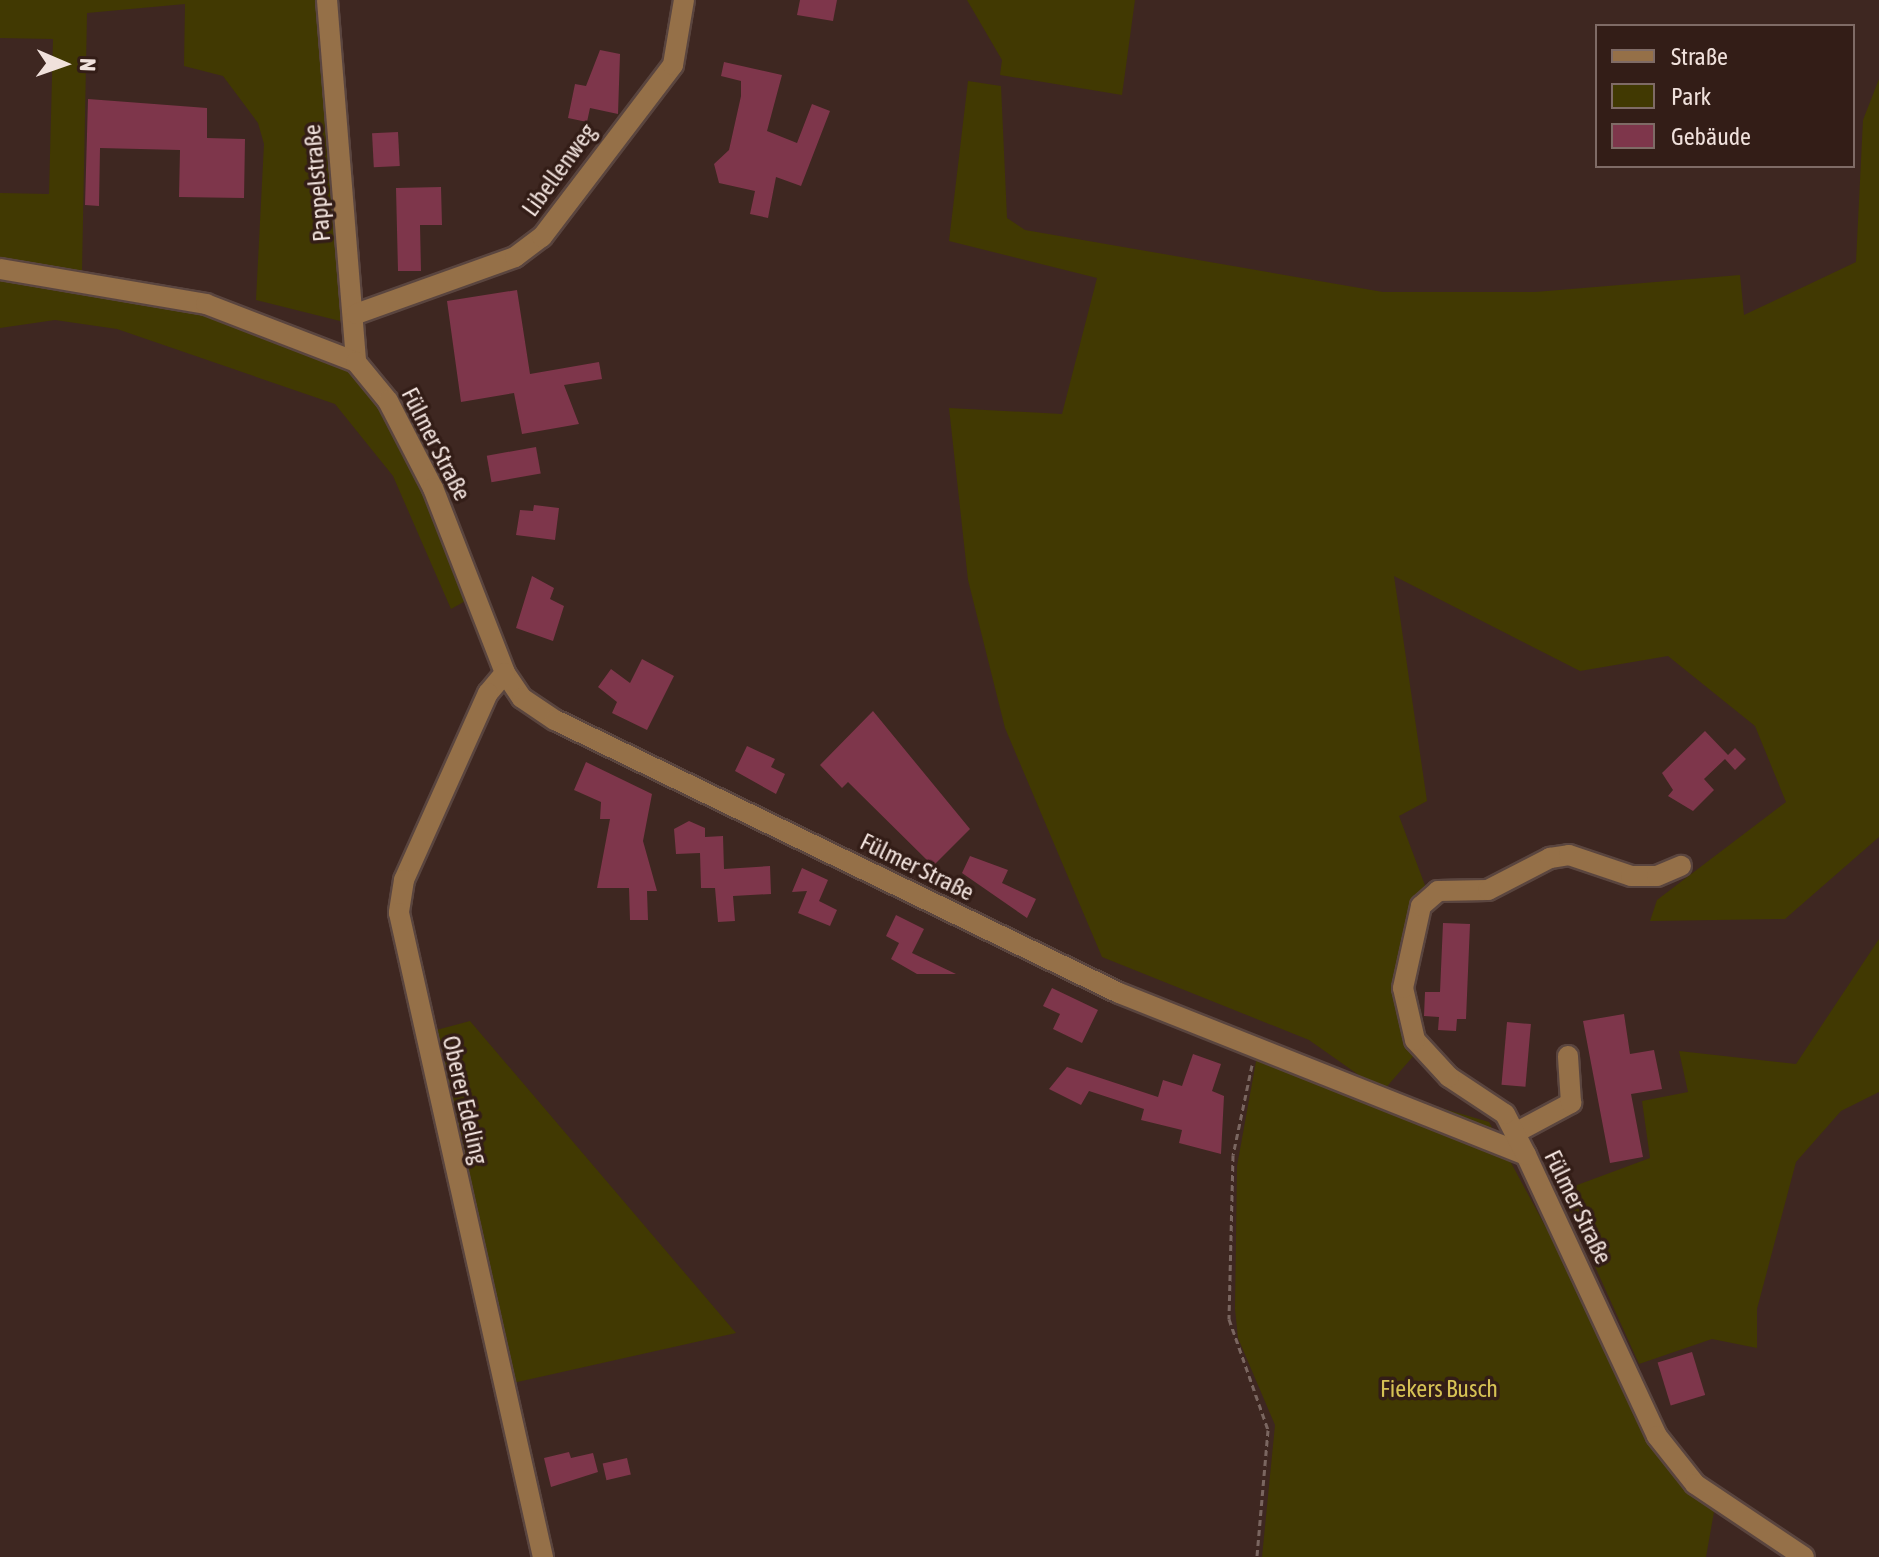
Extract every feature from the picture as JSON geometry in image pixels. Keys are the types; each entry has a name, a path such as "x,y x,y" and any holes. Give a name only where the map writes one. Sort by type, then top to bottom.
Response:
{"street":[{"name":"Pappelstraße","path":"327,0 356,314 356,362"},
{"name":"Libellenweg","path":"356,314 515,257 542,237 673,65 684,0"},
{"name":"Fülmer Straße","path":"0,269 206,304 356,362 388,401 433,488 505,673 522,698 555,720 1119,993 1526,1155 1657,1436 1695,1484 1804,1557"},
{"name":"Oberer Edeling","path":"505,673 488,693 404,880 399,913 543,1557"},
{"path":"1526,1155 1505,1114 1449,1077 1415,1040 1403,988 1421,906 1438,891 1488,890 1550,858 1569,855 1631,876 1681,866"},
{"path":"1515,1133 1571,1103 1568,1056"}],"path":[{"path":"1255,1049 1233,1155 1229,1319 1268,1430 1257,1557"}],"green space":[{"path":"0,0 319,0 344,322 256,300 264,144 258,123 223,76 184,66 185,4 87,13 82,271 0,265 0,193 49,194 53,39 0,38"},
{"path":"967,0 1135,0 1122,95 1000,75 1002,60"},
{"name":"Fiekers Busch","path":"1879,79 1879,837 1785,919 1650,921 1657,900 1786,802 1755,726 1668,656 1580,671 1394,576 1427,801 1399,816 1426,888 1410,908 1397,958 1398,1013 1416,1053 1383,1091 1489,1122 1576,1283 1642,1433 1675,1478 1714,1512 1706,1557 1262,1557 1275,1425 1238,1338 1235,1309 1237,1166 1257,1056 1380,1090 1309,1040 1102,957 1005,728 968,580 949,408 1062,414 1097,278 949,241 968,81 1001,86 1007,218 1025,230 1383,292 1535,292 1740,275 1744,315 1856,262 1863,120"},
{"path":"0,278 202,313 353,371 383,408 428,494 469,599 451,609 393,476 335,404 117,329 55,320 0,328"},
{"path":"1879,939 1879,1092 1841,1111 1796,1162 1757,1309 1757,1348 1712,1339 1639,1364 1561,1191 1650,1158 1642,1101 1688,1092 1679,1051 1796,1064"},
{"path":"470,1021 736,1333 513,1383 429,1032"}],"building":[{"path":"800,0 837,0 833,21 797,15"},
{"path":"600,50 620,54 618,114 590,108 587,122 568,118 575,84 586,86"},
{"path":"724,62 782,75 767,131 797,143 812,104 830,111 801,186 776,177 768,218 750,214 755,191 719,183 714,164 729,150 741,96 741,81 721,76"},
{"path":"88,99 207,108 207,138 245,139 244,198 179,197 180,150 100,148 99,206 85,205"},
{"path":"398,132 400,166 374,167 372,133"},
{"path":"441,187 442,225 420,225 421,271 398,271 396,188"},
{"path":"517,290 530,374 599,362 602,379 564,385 579,424 522,434 514,393 461,402 447,301"},
{"path":"536,447 541,474 491,482 487,456"},
{"path":"534,505 559,508 555,540 516,535 520,510 533,511"},
{"path":"532,576 554,588 550,599 564,606 553,641 516,628"},
{"path":"642,659 674,676 647,730 612,713 617,702 598,687 611,669 630,683"},
{"path":"873,711 970,829 933,866 848,782 842,788 820,765"},
{"path":"1705,731 1728,755 1735,748 1746,759 1735,770 1725,759 1704,779 1714,790 1693,811 1668,796 1673,790 1662,773"},
{"path":"747,746 775,759 771,767 785,774 776,794 735,771"},
{"path":"586,762 652,794 643,841 657,891 647,891 648,920 630,920 629,888 597,888 610,819 600,819 601,802 574,790"},
{"path":"689,821 705,828 705,837 723,836 724,869 770,866 771,894 733,896 735,921 718,922 715,888 701,888 700,853 676,854 674,829"},
{"path":"970,856 1008,870 1002,883 1036,899 1027,918 962,873"},
{"path":"802,868 828,880 819,901 837,910 830,926 798,913 807,891 792,892"},
{"path":"896,915 924,929 912,953 956,974 917,974 891,959 899,943 886,936"},
{"path":"1443,923 1470,924 1466,1019 1457,1019 1456,1031 1438,1030 1439,1017 1424,1016 1425,992 1440,992"},
{"path":"1052,988 1098,1010 1082,1043 1053,1029 1060,1014 1043,1006"},
{"path":"1624,1014 1630,1054 1654,1050 1662,1089 1631,1094 1643,1157 1610,1163 1583,1021"},
{"path":"1507,1022 1531,1024 1525,1087 1502,1085"},
{"path":"1193,1054 1221,1064 1212,1091 1224,1096 1221,1154 1179,1143 1182,1130 1141,1120 1144,1109 1089,1091 1081,1105 1049,1089 1067,1067 1158,1097 1163,1080 1182,1086"},
{"path":"1692,1352 1705,1395 1671,1406 1658,1363"},
{"path":"569,1452 571,1458 593,1453 598,1472 551,1487 544,1458"},
{"path":"627,1458 631,1475 606,1480 603,1464"}]}
